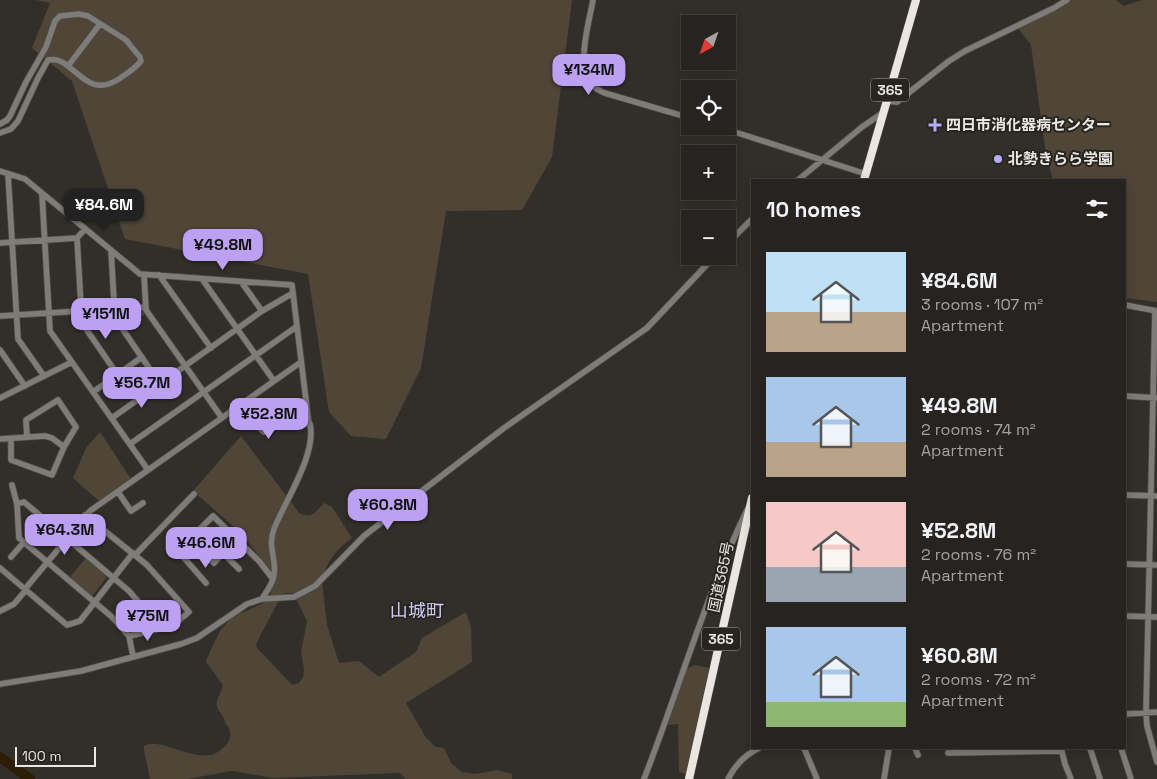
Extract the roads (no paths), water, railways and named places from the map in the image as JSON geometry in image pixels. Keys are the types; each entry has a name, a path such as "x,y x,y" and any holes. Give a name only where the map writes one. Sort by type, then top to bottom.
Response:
{"highway":[{"name":"365","path":"865,177 916,0"},
{"name":"国道365号","path":"689,779 751,503"}],"street":[{"path":"593,0 584,60 585,72 590,81 597,89 608,94 681,115"},
{"path":"887,101 897,102 949,61 965,51 1067,0"},
{"path":"0,124 7,120 14,110 26,82 46,47 56,19 65,15 79,14 88,16 126,40 140,57 141,61 116,81 101,86 90,82 68,66 53,59 48,60 18,121 11,129 0,133"},
{"path":"68,66 100,24"},
{"path":"799,179 862,127 884,112"},
{"path":"736,132 823,160 865,177"},
{"path":"0,171 25,179 140,274 242,283 292,285 308,425 310,424 312,430 304,467 282,509 271,537 274,574 262,599"},
{"path":"8,174 18,339 44,376"},
{"path":"42,194 50,331 148,470"},
{"path":"736,235 751,220"},
{"path":"0,243 77,238 85,229"},
{"path":"77,238 83,326 117,374"},
{"path":"110,250 115,318 160,384"},
{"path":"0,684 81,671 197,638 247,604 262,599 294,597 314,586 357,542 427,487 504,428 647,328 706,265"},
{"path":"144,274 146,310 222,418"},
{"path":"159,276 211,348"},
{"path":"202,279 274,381"},
{"path":"242,283 262,311"},
{"path":"112,418 262,311 293,293"},
{"path":"1126,305 1156,311 1154,496 1149,564 1146,713 1147,726 1157,762"},
{"path":"0,316 146,307"},
{"path":"130,444 296,327"},
{"path":"0,350 25,386"},
{"path":"93,392 142,357"},
{"path":"0,398 72,362"},
{"path":"0,611 14,604 86,515 301,362"},
{"path":"1126,396 1155,398"},
{"path":"11,438 11,460 52,475 64,447 76,427 58,400 26,420 27,437"},
{"path":"241,404 252,420 264,432 306,404"},
{"path":"0,439 45,436 52,438 64,447"},
{"path":"12,485 17,504 19,538 112,617 129,636 133,656"},
{"path":"118,492 131,511 143,503"},
{"path":"0,568 67,625 80,621 134,554 194,494"},
{"path":"1126,495 1154,496"},
{"path":"644,779 724,559 751,501"},
{"path":"17,504 24,502 129,591 161,628"},
{"path":"86,515 148,565 189,612 172,626 129,636"},
{"path":"178,551 213,516 259,561 273,579"},
{"path":"190,539 214,562 237,539"},
{"path":"11,557 24,542"},
{"path":"172,546 206,583"},
{"path":"223,553 239,569"},
{"path":"1126,564 1157,565"},
{"path":"1126,616 1157,617"},
{"path":"1126,714 1157,712"},
{"path":"728,779 740,761 757,749"},
{"path":"804,749 817,779"},
{"path":"884,779 889,749"},
{"path":"915,749 918,755"},
{"path":"948,753 1062,749 1071,779"},
{"path":"1090,749 1100,779"},
{"path":"1121,749 1131,779"}],"waterway":[{"path":"0,757 30,779"}],"place":[{"name":"四日市消化器病センター","path":"935,125"},
{"name":"北勢きらら学園","path":"998,159"}],"district":[{"name":"山城町","path":"417,611"}]}
